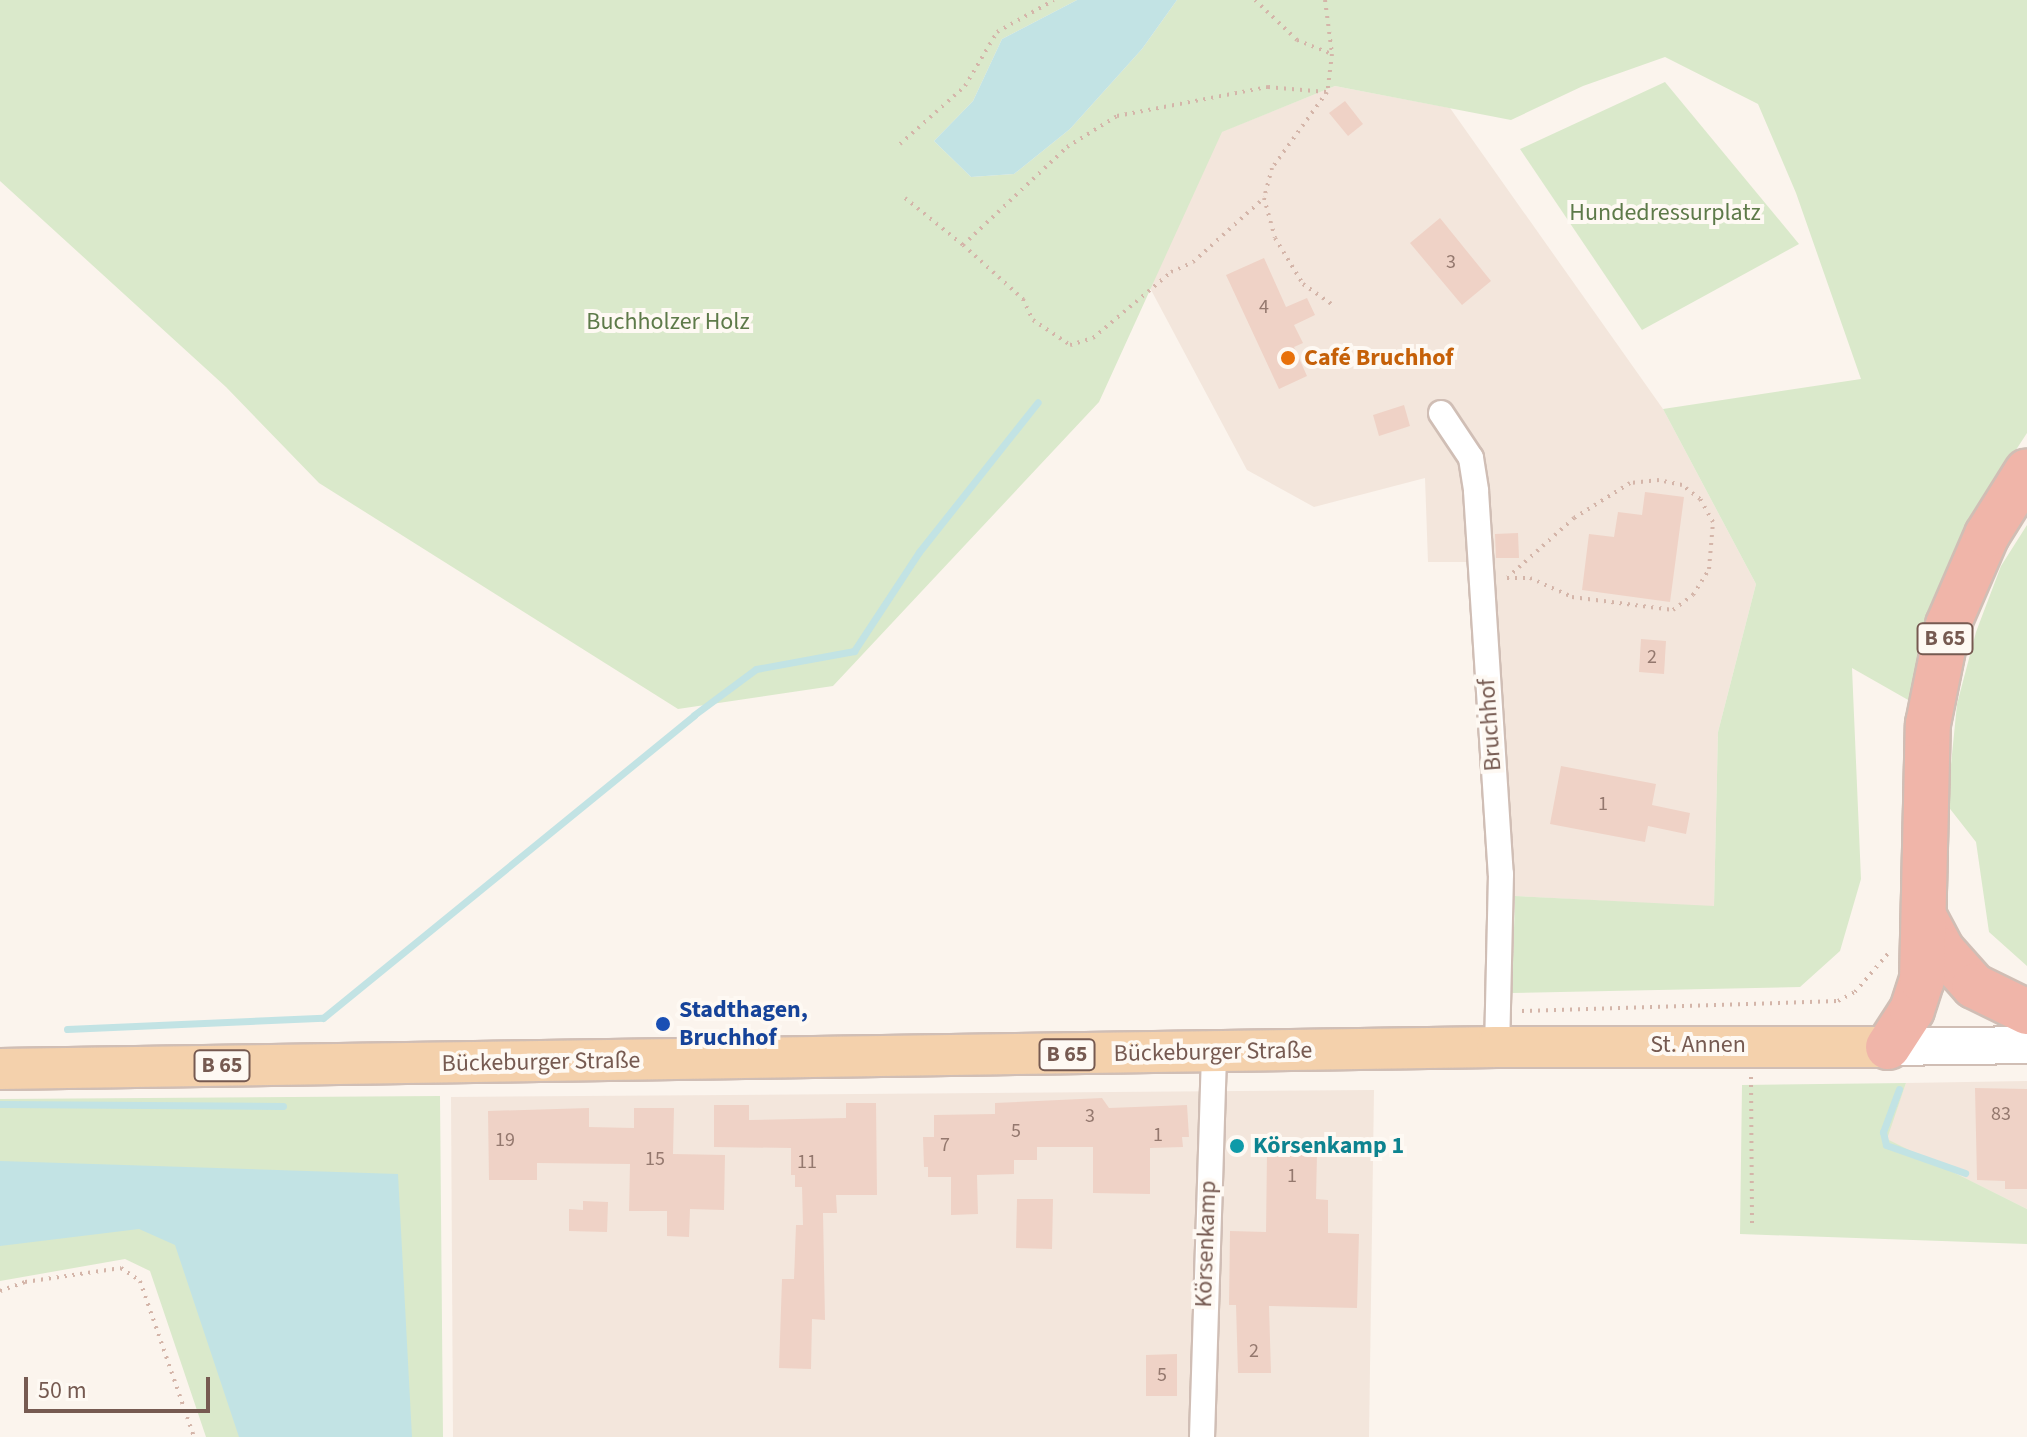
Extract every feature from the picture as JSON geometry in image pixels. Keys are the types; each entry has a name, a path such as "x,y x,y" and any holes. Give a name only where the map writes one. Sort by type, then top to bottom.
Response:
{"highway":[{"name":"B 65","path":"1888,1047 1912,1010 1924,934 1928,724 1948,625 1987,535 2027,471"},
{"path":"1924,934 1974,986 2027,1012"}],"main road":[{"name":"St. Annen","path":"1370,1049 1497,1029 1750,1045 2027,1045"},
{"name":"Bückeburger Straße","path":"0,1069 1370,1049"}],"street":[{"name":"Bruchhof","path":"1441,413 1461,437 1476,491 1501,874 1497,1029"},
{"name":"Körsenkamp","path":"1202,1437 1214,1052"}],"path":[{"path":"900,144 965,86 997,32 1054,0"},
{"path":"1255,0 1297,40 1332,54"},
{"path":"1325,0 1332,54 1327,92 1272,168 1264,198 1275,238 1303,284 1334,306"},
{"path":"963,245 1067,147 1117,116 1268,87 1327,92"},
{"path":"905,198 1023,299 1033,320 1070,345 1093,338 1171,272 1193,262 1264,198"},
{"path":"1483,589 1508,577 1574,518 1630,483 1659,480 1682,485 1700,499 1713,522 1709,569 1693,595 1673,610 1572,597 1530,578 1508,577"},
{"path":"1497,1029 1812,1005 1855,992 1882,954 1924,934"},
{"path":"1750,1045 1752,1227"},
{"path":"0,1291 25,1282 121,1268 140,1281 194,1437"}],"shaded area":[{"path":"1335,86 1450,108 1663,409 1756,584 1718,732 1714,907 1515,896 1489,876 1469,562 1428,562 1425,478 1314,507 1247,470 1150,288 1221,132"},
{"path":"2027,1081 2027,1209 1886,1139 1906,1083"},
{"path":"1374,1090 1369,1437 453,1437 451,1097"}],"green space":[{"name":"Buchholzer Holz","path":"0,0 1077,0 1002,39 973,101 934,141 971,177 1014,174 1070,129 1142,49 1177,0 2027,0 2027,433 1967,525 1917,705 1852,668 1861,879 1840,951 1800,987 1512,993 1515,896 1714,906 1718,732 1756,584 1663,409 1861,379 1796,193 1758,104 1665,57 1583,86 1511,120 1335,86 1222,132 1099,402 833,686 678,709 319,483 226,387 0,181"},
{"name":"Hundedressurplatz","path":"1665,82 1799,244 1642,330 1520,149"},
{"path":"2027,525 2027,966 1989,932 1976,842 1947,805 1957,704 1976,632 2001,566"},
{"path":"1906,1083 1887,1139 2027,1209 2027,1244 1740,1234 1742,1085"},
{"path":"440,1096 443,1437 206,1437 150,1271 125,1259 0,1281 0,1099"}],"water":[{"path":"1077,0 1177,0 1142,49 1070,129 1014,174 971,177 934,141 973,101 1002,39"},
{"path":"0,1161 398,1174 412,1437 239,1437 175,1245 139,1229 0,1246"}],"building":[{"path":"1345,101 1363,124 1348,136 1329,113"},
{"path":"1440,218 1491,281 1462,305 1410,243"},
{"path":"1264,258 1286,307 1307,298 1315,315 1294,325 1303,343 1294,347 1307,376 1279,389 1226,275"},
{"path":"1404,405 1410,426 1379,436 1373,415"},
{"path":"1645,492 1684,497 1670,602 1582,590 1589,534 1614,537 1618,512 1642,515"},
{"path":"1518,533 1519,558 1496,558 1495,534"},
{"path":"1641,639 1666,641 1664,674 1639,672"},
{"path":"1561,766 1656,784 1652,805 1690,813 1686,834 1648,826 1645,842 1550,824"},
{"path":"1975,1088 2027,1089 2027,1189 2005,1189 2005,1181 1977,1180"},
{"path":"1102,1098 1109,1108 1187,1105 1189,1137 1182,1137 1183,1147 1150,1148 1150,1194 1093,1193 1093,1147 1037,1147 1037,1160 1014,1160 1014,1174 977,1175 978,1214 951,1215 951,1177 928,1177 928,1167 924,1167 923,1137 934,1137 934,1115 995,1114 995,1103"},
{"path":"846,1103 876,1103 877,1195 836,1195 837,1213 823,1213 825,1320 812,1319 811,1369 779,1368 782,1279 794,1279 796,1225 803,1225 802,1187 795,1187 795,1175 791,1175 791,1148 714,1147 714,1105 749,1105 749,1120 846,1118"},
{"path":"589,1108 589,1127 634,1128 634,1108 674,1108 673,1154 725,1155 724,1210 690,1209 689,1237 667,1236 667,1211 629,1211 630,1164 537,1163 537,1180 489,1180 488,1111"},
{"path":"1267,1152 1317,1154 1316,1199 1328,1200 1328,1233 1359,1234 1357,1308 1269,1306 1271,1373 1238,1373 1236,1305 1229,1305 1230,1231 1266,1232"},
{"path":"1017,1199 1053,1199 1052,1249 1016,1248"},
{"path":"583,1201 608,1202 607,1232 569,1231 569,1209 583,1210"},
{"path":"1177,1354 1177,1396 1146,1396 1146,1355"}],"waterway":[{"path":"67,1029 323,1018 694,715 756,669 854,651 919,552 1038,402"},
{"path":"1899,1089 1883,1132 1886,1145 1965,1173"},
{"path":"0,1104 283,1106"}],"place":[{"name":"Café Bruchhof","path":"1288,358"},
{"name":"Stadthagen, Bruchhof","path":"663,1024"},
{"name":"Körsenkamp 1","path":"1237,1146"}]}
